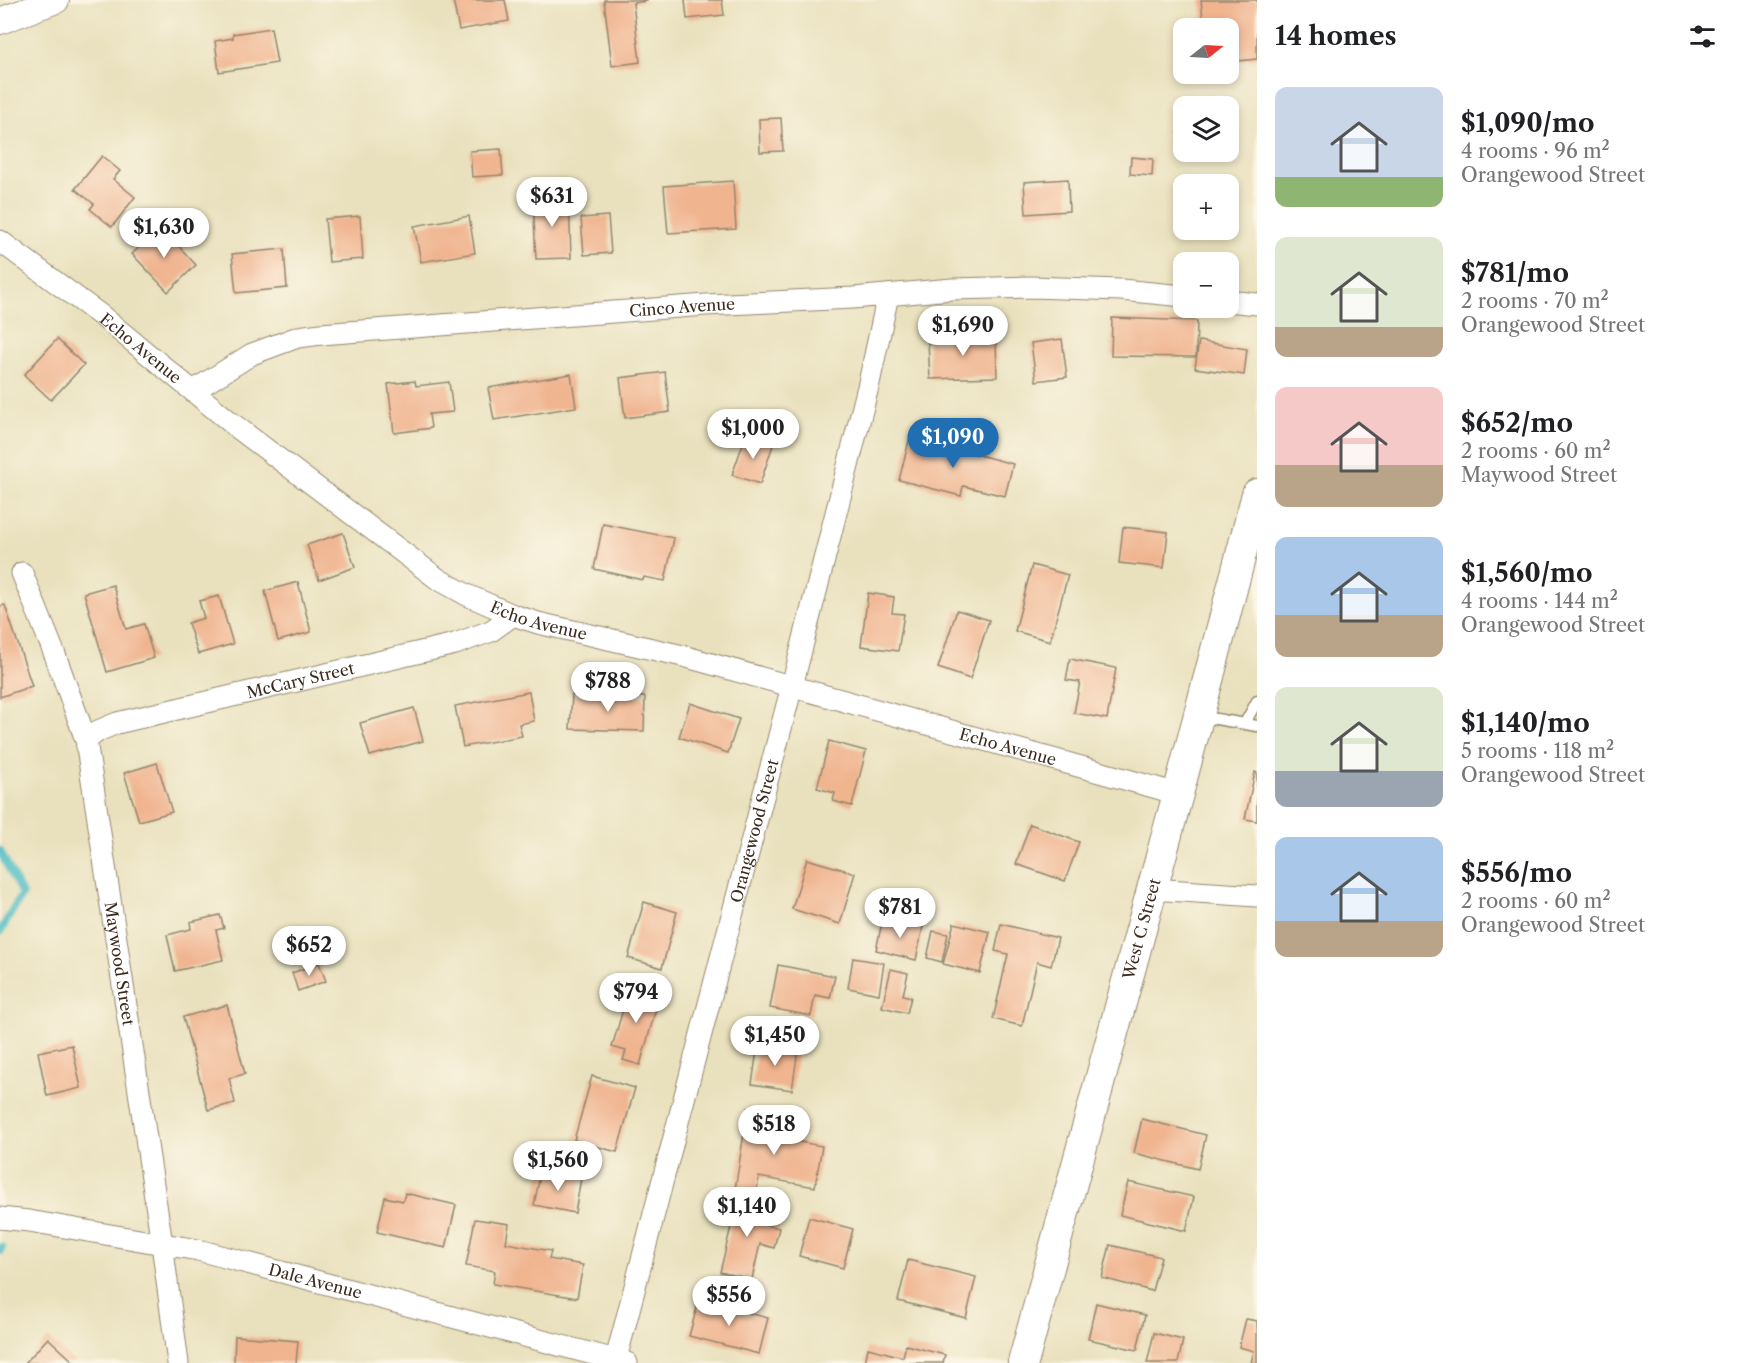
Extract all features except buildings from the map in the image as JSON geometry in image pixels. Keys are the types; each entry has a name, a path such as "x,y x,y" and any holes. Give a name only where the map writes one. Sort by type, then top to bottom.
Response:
{"main road":[{"name":"West C Street","path":"1023,1363 1257,494"}],"street":[{"path":"0,21 56,0"},
{"name":"Echo Avenue","path":"0,241 103,317 243,432 438,579 466,595 538,623 683,656 1178,794"},
{"name":"Cinco Avenue","path":"193,391 252,354 297,337 321,334 706,305 854,298 952,289 1031,287 1121,290 1173,295"},
{"name":"Orangewood Street","path":"619,1362 792,686 888,295"},
{"path":"1239,302 1257,304"},
{"name":"Maywood Street","path":"22,573 86,740 178,1363"},
{"name":"McCary Street","path":"86,740 98,731 117,723 455,644 491,631 513,615"},
{"path":"1152,889 1257,896"},
{"name":"Dale Avenue","path":"0,1218 198,1250 619,1362"}],"lane":[{"path":"1245,723 1257,701"},
{"path":"1199,716 1257,726"}],"waterway":[{"path":"0,851 22,894 0,932"},
{"path":"0,1251 2,1247"}]}
